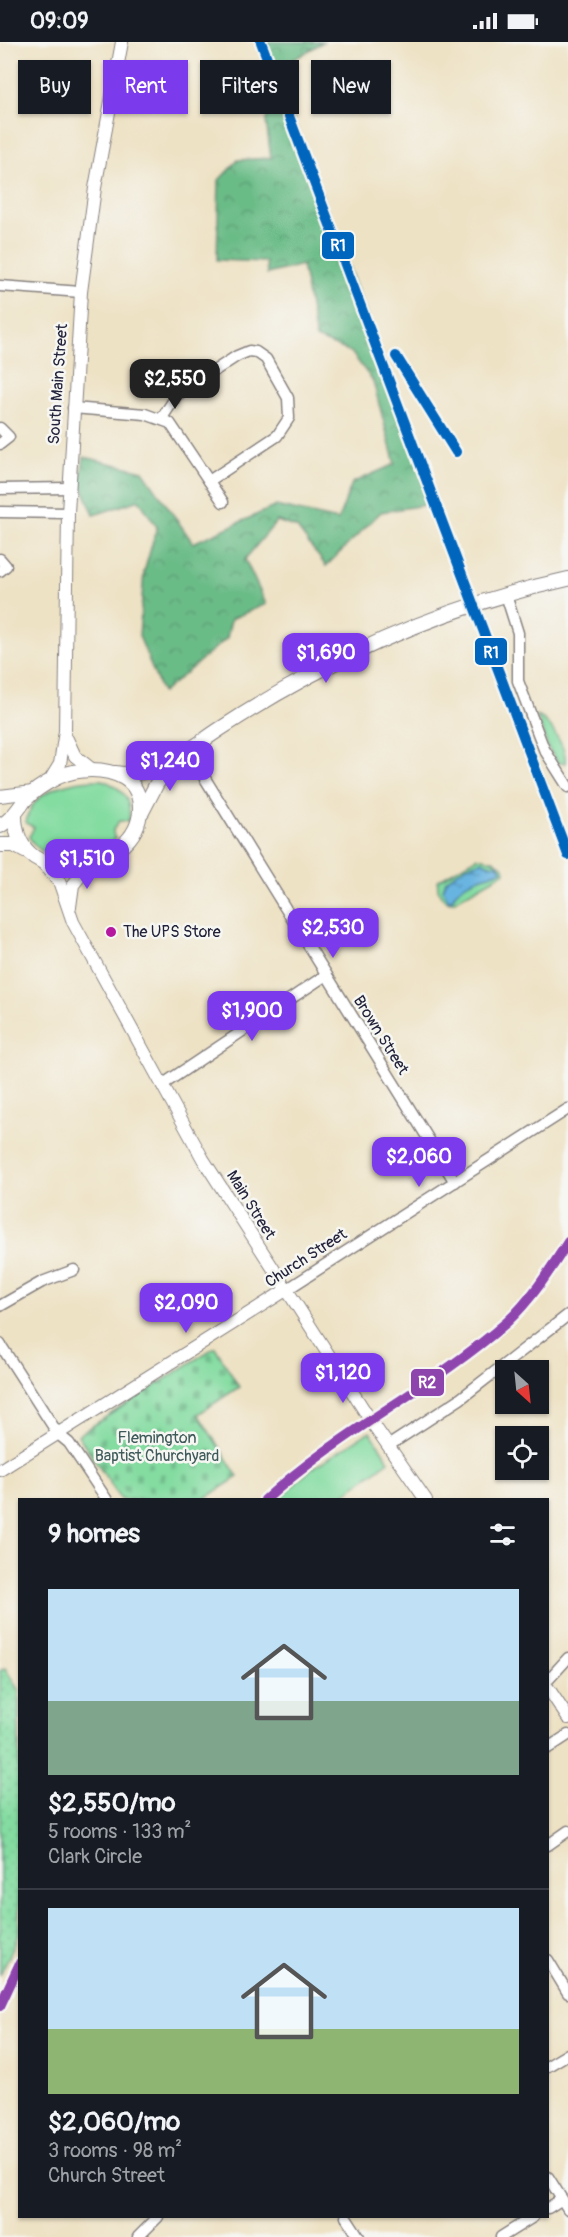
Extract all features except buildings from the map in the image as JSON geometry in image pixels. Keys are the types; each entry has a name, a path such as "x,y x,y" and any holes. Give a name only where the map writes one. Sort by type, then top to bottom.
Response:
{"main road":[{"path":"0,826 16,814 33,792 49,782 71,773 94,771 145,773 183,754 280,690 336,661 416,626 506,594 568,579"},
{"path":"0,845 14,845 42,861 61,866 91,862 123,846 134,834 151,791 183,754"},
{"path":"115,773 127,780 138,793 140,817"},
{"path":"16,814 16,835 27,853"}],"street":[{"name":"South Main Street","path":"49,782 60,764 65,731 68,513 72,408 81,292 95,188 122,42"},
{"path":"0,286 81,292"},
{"path":"162,418 177,395 237,356 249,351 256,352 266,360 288,398 290,418 277,436 209,481"},
{"path":"72,408 162,418 177,430 223,502"},
{"path":"0,428 9,437 0,444"},
{"path":"0,489 69,488"},
{"path":"0,512 68,513"},
{"path":"0,559 6,566 0,571"},
{"path":"506,594 518,633 518,681 544,749 568,787"},
{"name":"South Main Street","path":"65,731 75,756 94,771"},
{"name":"Brown Street","path":"183,754 326,975 455,1182"},
{"path":"0,798 33,792"},
{"path":"0,798 16,814"},
{"name":"Main Street","path":"42,861 59,881 70,914 202,1159 388,1446 425,1498"},
{"path":"70,914 73,885 91,862"},
{"path":"162,1085 326,975"},
{"name":"Church Street","path":"0,1470 568,1109"},
{"path":"0,1306 42,1282 74,1270"},
{"path":"388,1446 460,1399 568,1315"},
{"path":"0,1344 58,1434 69,1443 106,1498"},
{"path":"549,1679 568,1658"},
{"path":"549,1690 568,1718"},
{"path":"549,1747 568,1735"},
{"path":"549,1844 568,1832"},
{"path":"549,1962 568,1993"},
{"path":"549,2065 568,2054"},
{"path":"549,2179 565,2204 549,2208"},
{"path":"138,2237 157,2218"},
{"path":"347,2218 359,2237"},
{"path":"501,2237 531,2218"}],"green space":[{"path":"265,42 323,42 293,60 271,60"},
{"path":"267,114 291,114 437,503 381,512 326,566 297,528 277,521 245,559 266,604 231,619 227,638 162,693 139,636 144,572 157,527 139,500 94,515 80,482 84,457 143,471 193,543 276,506 338,520 352,483 395,464 373,381 351,352 316,338 302,265 267,274 266,262 217,260 219,180 238,160 271,158 266,121"},
{"path":"537,716 547,723 557,736 564,751 565,763 558,763 548,748"},
{"path":"102,780 120,790 129,806 129,821 119,821 113,830 114,838 117,838 83,855 71,857 47,854 37,847 29,837 34,827 26,823 36,801 55,788 67,784"},
{"path":"478,857 493,860 504,867 505,872 453,902 443,898 439,892 438,880"},
{"name":"Flemington Baptist Churchyard","path":"215,1347 239,1387 198,1414 238,1477 205,1498 120,1498 78,1435"},
{"path":"370,1431 389,1461 339,1498 280,1498 310,1470"},
{"path":"5,1668 18,1689 18,1937 0,1976 0,1671"}],"water":[{"path":"482,861 489,865 497,864 502,870 467,883 461,887 452,900 448,900 443,890 446,880 467,866"}],"transit line":[{"name":"R1","path":"261,42 568,855"},
{"name":"R1","path":"396,356 456,452"},
{"name":"R2","path":"267,1498 323,1453 448,1368 507,1322 533,1294 568,1242"},
{"name":"R2","path":"0,2006 18,1967"}],"place":[{"name":"The UPS Store","path":"111,932"}]}
